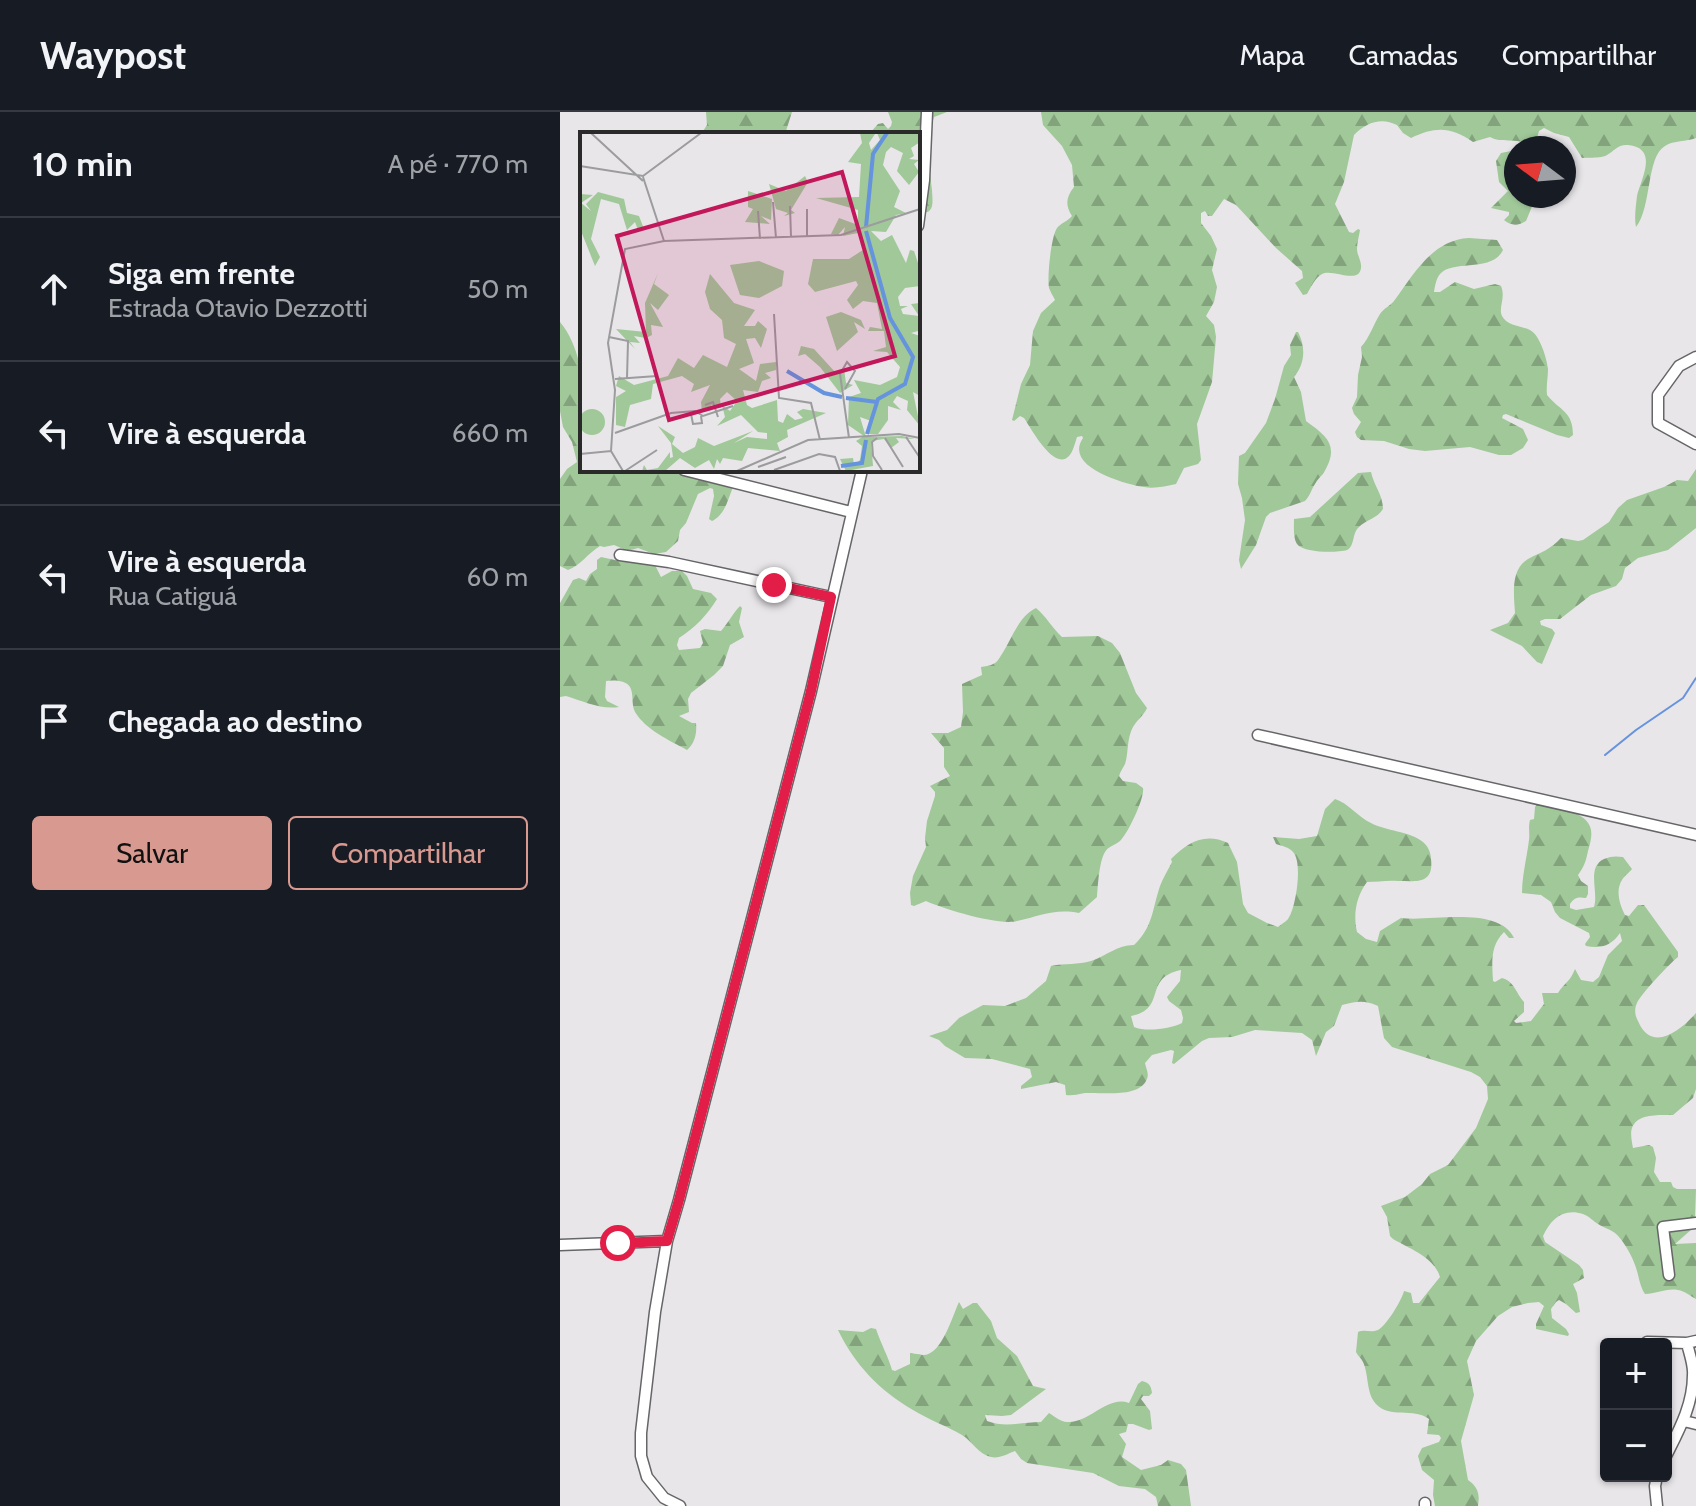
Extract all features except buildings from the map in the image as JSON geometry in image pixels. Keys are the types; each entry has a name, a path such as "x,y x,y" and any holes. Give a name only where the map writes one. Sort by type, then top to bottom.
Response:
{"street":[{"path":"920,209 927,112"},
{"path":"1696,357 1679,366 1658,395 1658,423 1696,444"},
{"path":"692,472 851,512"},
{"path":"680,1506 664,1498 647,1477 641,1456 648,1366 667,1241 804,718 861,472"},
{"path":"620,555 669,562 831,597"},
{"path":"1258,735 1696,835"},
{"path":"1669,1275 1663,1227 1696,1223"},
{"path":"560,1245 667,1241"},
{"path":"1672,1444 1684,1421 1690,1399 1695,1373 1692,1342"},
{"path":"1684,1421 1696,1424"},
{"path":"1656,1482 1657,1506"}],"green space":[{"path":"706,112 792,112 785,132 702,132 707,125"},
{"path":"888,112 947,112 934,117 931,126 932,203 928,212 920,209 920,132 871,132 883,123 888,129 892,122"},
{"path":"1041,112 1696,112 1696,138 1669,144 1659,152 1645,207 1636,227 1637,196 1646,166 1646,158 1638,147 1625,145 1604,156 1582,158 1576,148 1576,136 1565,136 1544,128 1538,136 1504,136 1504,140 1490,137 1473,142 1450,131 1428,131 1411,138 1391,123 1380,121 1369,124 1354,135 1344,182 1335,204 1349,232 1360,230 1357,249 1361,266 1359,273 1350,276 1322,274 1303,295 1295,283 1303,278 1302,271 1236,205 1224,199 1212,216 1205,211 1201,213 1201,223 1217,249 1212,270 1217,287 1214,302 1206,316 1214,325 1216,337 1212,382 1197,424 1201,460 1184,468 1176,484 1148,488 1111,478 1089,465 1081,457 1079,448 1082,436 1077,437 1069,456 1057,458 1044,447 1024,418 1020,416 1012,420 1021,384 1030,365 1033,331 1041,313 1055,300 1049,283 1055,233 1072,216 1067,201 1074,187 1072,165 1062,146 1043,125"},
{"path":"1504,152 1504,187 1499,182 1496,161"},
{"path":"1504,195 1504,208 1531,208 1526,221 1515,225 1504,220 1509,212 1491,208"},
{"path":"1469,238 1497,240 1503,250 1498,257 1482,264 1446,270 1439,276 1434,292 1440,292 1455,282 1474,289 1495,284 1501,286 1502,316 1511,324 1530,330 1537,337 1548,369 1547,395 1568,416 1573,435 1569,438 1557,435 1506,414 1502,418 1523,429 1528,440 1523,448 1511,455 1470,447 1425,451 1384,441 1361,440 1355,432 1361,422 1352,408 1357,397 1361,347 1380,314 1394,301 1425,260 1444,245"},
{"path":"560,322 570,338 580,368 580,472 716,472 733,487 723,511 712,521 709,519 714,496 710,488 698,494 680,530 678,541 666,552 654,554 638,548 628,551 614,545 600,546 568,570 560,566 560,479 577,462 560,411"},
{"path":"1296,332 1301,338 1303,355 1294,377 1301,392 1306,421 1326,437 1331,456 1305,501 1266,517 1256,545 1241,569 1239,560 1245,520 1238,484 1239,456 1245,453 1266,423 1284,366 1291,355 1290,345"},
{"path":"1696,469 1696,528 1668,550 1638,558 1625,568 1616,586 1591,595 1560,619 1540,621 1541,625 1555,633 1542,664 1522,646 1490,630 1508,623 1515,613 1516,576 1528,559 1561,538 1583,540 1609,522 1627,500 1677,480 1688,481"},
{"path":"1371,472 1383,509 1358,528 1350,548 1320,552 1300,547 1294,535 1294,519 1310,517 1358,473"},
{"path":"601,557 624,562 643,560 655,565 661,577 672,571 682,571 693,589 711,593 717,599 701,620 679,638 679,650 700,648 703,643 700,631 721,631 737,609 742,608 739,622 744,637 730,645 723,666 691,693 689,712 679,716 696,723 695,738 687,750 645,724 635,712 631,690 626,683 606,681 607,701 619,707 560,697 560,603 573,580 579,578 586,581 597,569 597,560"},
{"path":"1036,608 1062,637 1098,636 1112,643 1120,653 1136,693 1147,708 1132,729 1126,760 1119,776 1123,781 1136,783 1143,788 1135,815 1121,840 1108,848 1103,856 1097,897 1079,913 1055,912 1009,922 972,916 926,901 911,905 913,876 926,847 927,821 935,796 930,786 950,776 944,767 944,748 931,733 948,733 961,727 962,684 982,675 981,667 997,661 1020,622"},
{"path":"1335,799 1340,801 1371,823 1417,838 1430,854 1430,873 1422,880 1367,882 1356,906 1357,932 1377,942 1380,931 1401,918 1479,918 1506,928 1514,938 1509,938 1504,932 1496,943 1493,981 1502,978 1509,982 1524,1002 1524,1012 1514,1021 1516,1023 1531,1021 1544,1004 1542,993 1558,993 1575,969 1581,980 1593,982 1599,977 1608,955 1622,941 1620,933 1605,946 1586,946 1589,933 1560,918 1551,902 1541,895 1522,893 1529,823 1534,819 1539,801 1559,805 1577,814 1587,822 1591,831 1586,861 1578,875 1588,886 1588,894 1586,898 1573,900 1570,908 1594,907 1596,868 1604,859 1623,857 1632,869 1619,888 1625,915 1629,916 1638,905 1644,905 1678,952 1678,957 1639,999 1635,1008 1637,1019 1644,1031 1659,1037 1675,1032 1696,1013 1696,1089 1693,1098 1673,1115 1639,1120 1631,1133 1633,1148 1653,1147 1656,1158 1654,1172 1660,1182 1671,1182 1677,1189 1696,1189 1692,1229 1675,1244 1696,1243 1696,1299 1678,1290 1645,1294 1632,1258 1615,1233 1583,1214 1558,1216 1543,1236 1545,1242 1579,1265 1584,1278 1573,1284 1580,1312 1576,1313 1559,1300 1551,1309 1552,1318 1566,1329 1568,1336 1536,1329 1544,1306 1539,1302 1528,1303 1512,1307 1498,1316 1476,1341 1467,1361 1474,1395 1461,1441 1468,1480 1476,1488 1478,1506 1435,1506 1434,1480 1422,1470 1418,1456 1422,1448 1439,1442 1441,1438 1427,1434 1429,1419 1416,1414 1388,1411 1376,1404 1363,1362 1356,1352 1358,1332 1381,1328 1404,1291 1411,1293 1413,1303 1419,1303 1440,1277 1427,1259 1390,1236 1387,1217 1381,1206 1405,1197 1430,1174 1448,1165 1476,1128 1488,1099 1487,1086 1480,1077 1392,1047 1384,1038 1378,1006 1365,1002 1342,1005 1334,1026 1326,1032 1316,1056 1312,1040 1302,1033 1255,1030 1232,1037 1209,1038 1174,1064 1174,1051 1152,1055 1145,1063 1146,1081 1135,1090 1118,1093 1066,1095 1065,1085 1056,1082 1021,1089 1032,1077 1030,1069 992,1059 965,1058 929,1036 947,1030 959,1018 983,1005 1005,1006 1026,998 1046,981 1051,966 1086,962 1134,945 1148,925 1171,859 1197,840 1212,838 1228,843 1237,862 1243,904 1248,913 1278,927 1288,920 1294,905 1298,865 1293,852 1276,844 1273,837 1299,839 1317,836 1325,809","holes":["1181,970 1180,981 1167,997 1181,1010 1182,1023 1158,1029 1134,1027 1131,1016 1149,1007 1162,980"]},
{"path":"959,1302 963,1309 977,1303 991,1321 997,1338 1017,1356 1033,1386 1046,1389 1011,1415 985,1415 987,1421 1007,1424 1041,1422 1049,1413 1067,1422 1083,1419 1113,1403 1129,1403 1142,1381 1150,1386 1152,1393 1141,1399 1150,1411 1152,1429 1128,1424 1126,1432 1119,1434 1126,1444 1122,1457 1141,1470 1168,1460 1181,1464 1186,1470 1191,1506 1158,1506 1156,1497 1145,1489 1119,1486 1093,1473 1027,1463 1015,1451 997,1457 986,1455 962,1435 889,1394 860,1365 838,1330 863,1332 876,1329 895,1371 910,1364 910,1353 924,1355 936,1348 946,1334"}],"waterway":[{"path":"1605,755 1683,698 1696,678"}],"route":[{"path":"618,1243 667,1241 811,691 831,597 774,585"}]}
